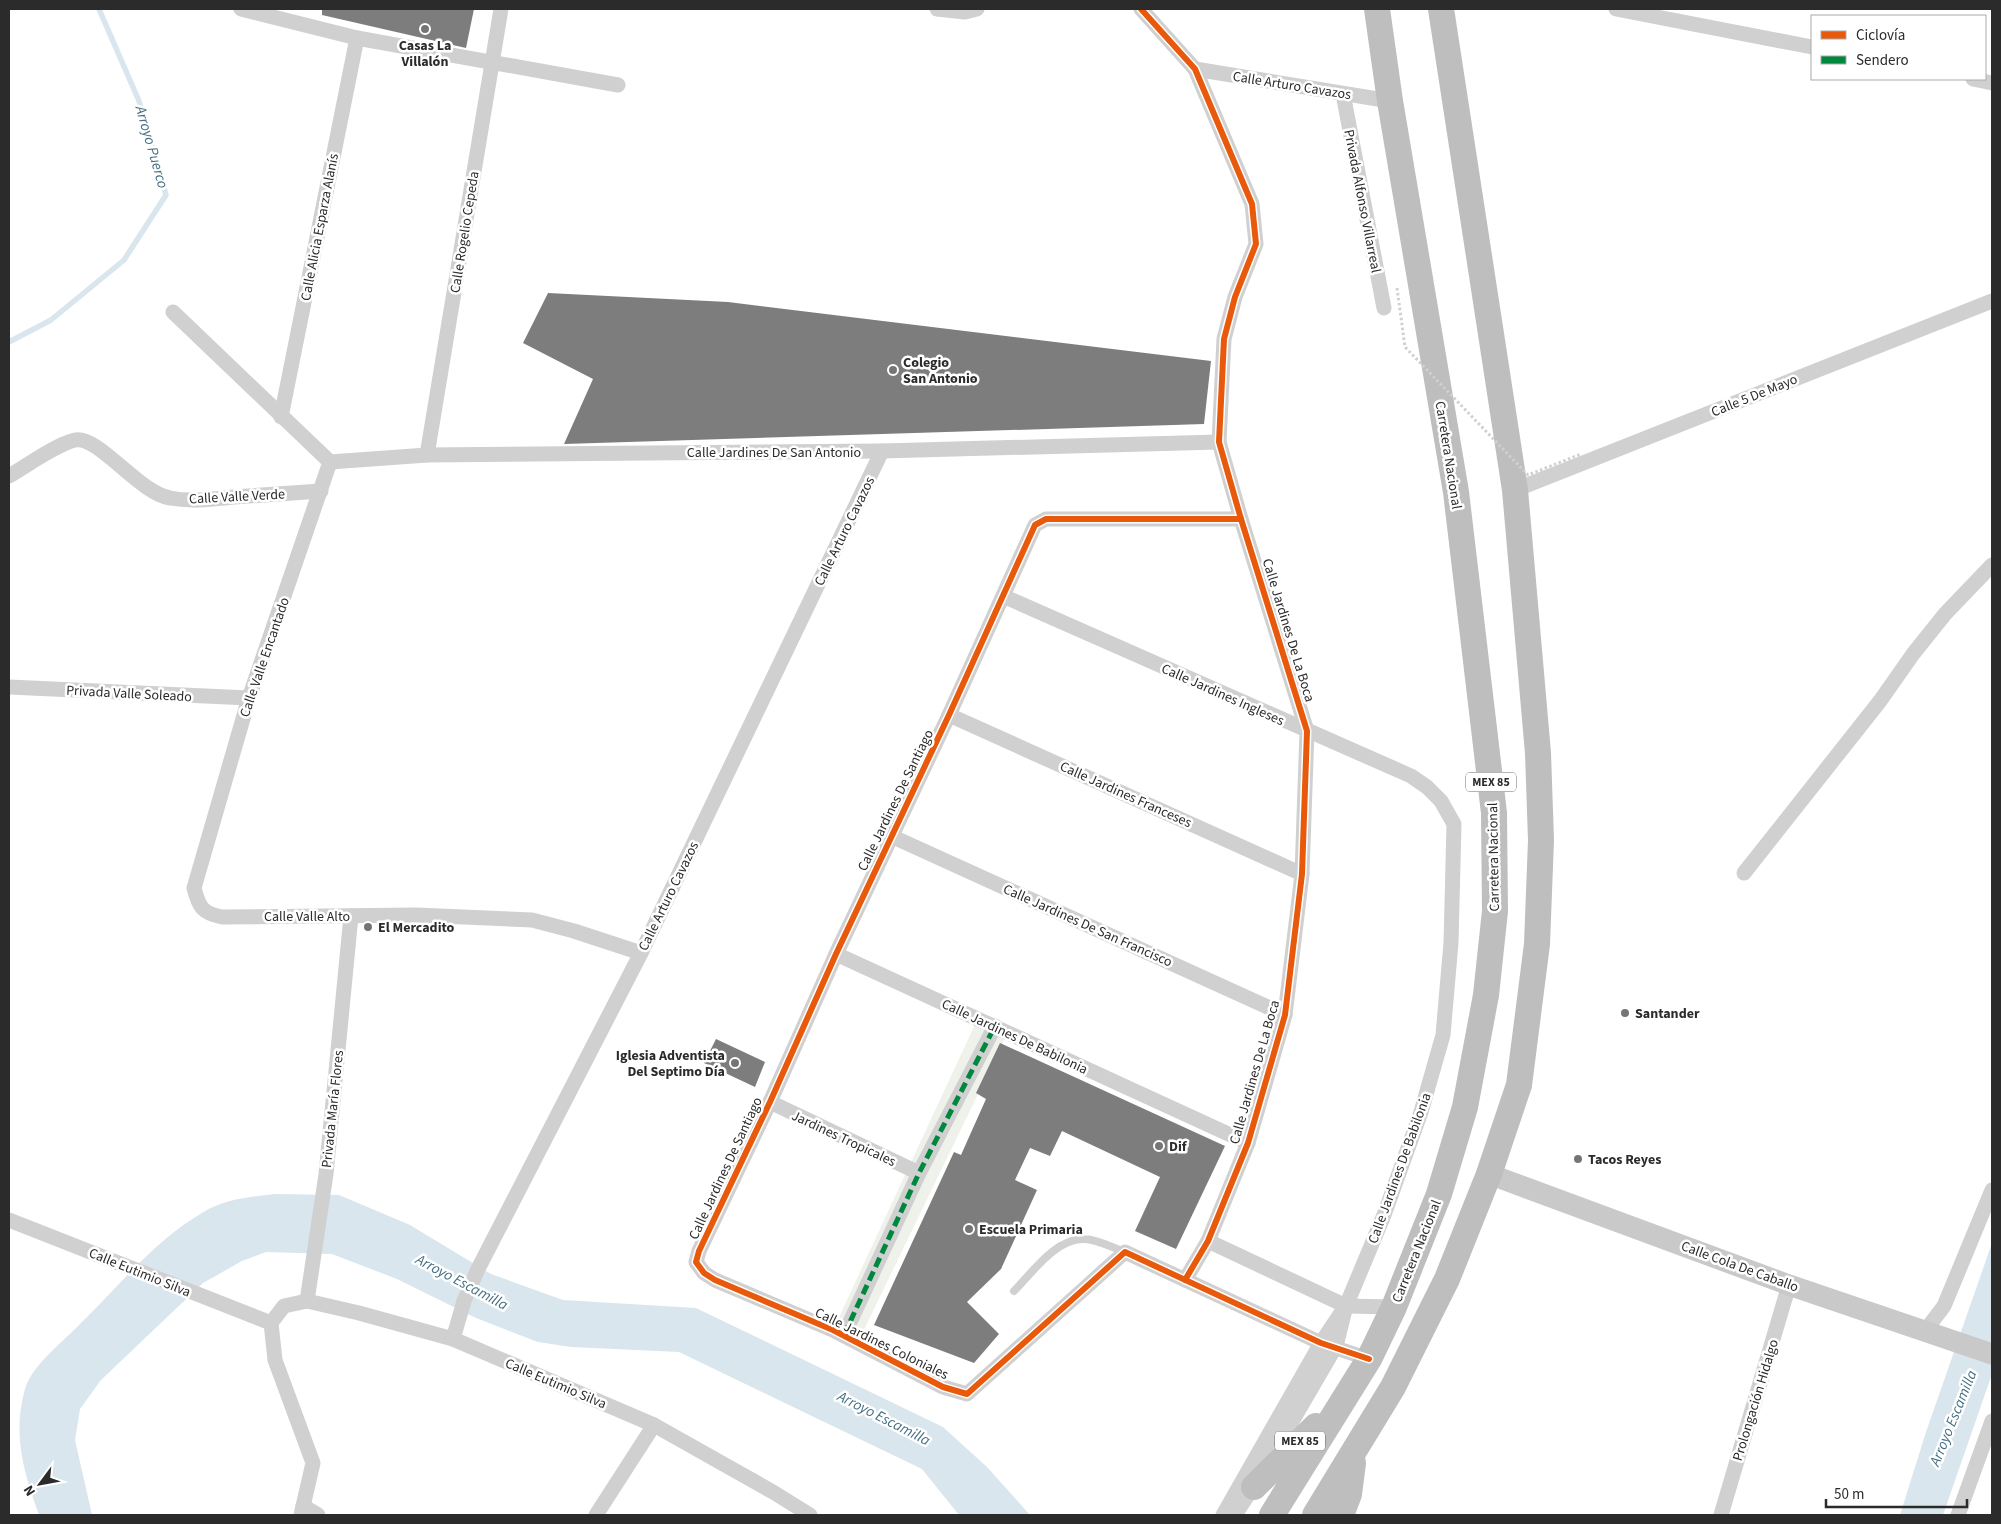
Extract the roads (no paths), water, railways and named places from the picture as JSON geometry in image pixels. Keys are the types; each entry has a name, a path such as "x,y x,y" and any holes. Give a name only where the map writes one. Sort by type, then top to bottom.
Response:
{"highway":[{"name":"Carretera Nacional","path":"1272,1515 1369,1359 1394,1307 1438,1194 1465,1107 1486,995 1495,901 1494,813 1456,492 1390,100 1377,9"},
{"path":"1315,1515 1393,1387 1447,1279 1489,1174 1519,1085 1537,944 1541,840 1538,753 1515,490 1441,9"},
{"name":"MEX 85","path":"1254,1487 1346,1396"},
{"path":"1342,1515 1350,1494 1355,1451"}],"main road":[{"name":"Calle Cola De Caballo","path":"1489,1174 1789,1285 1992,1354"}],"street":[{"path":"241,9 357,38 618,85"},
{"name":"Calle Rogelio Cepeda","path":"427,455 501,9"},
{"path":"937,9 965,12 977,9"},
{"name":"Calle Jardines De La Boca","path":"1141,9 1195,69 1252,204 1256,244 1235,297 1224,339 1219,442 1307,731 1302,874 1285,1014 1248,1143 1208,1241 1185,1280"},
{"path":"1616,9 1670,14 1811,47"},
{"name":"Calle Alicia Esparza Alanís","path":"281,417 357,38"},
{"name":"Calle Arturo Cavazos","path":"1195,69 1390,100"},
{"path":"1978,80 1992,83"},
{"name":"Privada Alfonso Villarreal","path":"1343,94 1384,308"},
{"name":"Calle 5 De Mayo","path":"1515,490 1992,301"},
{"path":"173,312 330,462"},
{"name":"Calle Valle Verde","path":"9,476 67,443 83,439 92,442 151,491 168,498 192,500 321,491"},
{"name":"Calle Jardines De San Antonio","path":"330,462 427,455 882,451 1219,442"},
{"name":"Calle Arturo Cavazos","path":"453,1339 464,1301 478,1269 641,953 882,451"},
{"name":"Calle Valle Encantado","path":"208,914 198,904 194,888 249,698 330,462"},
{"name":"Calle Jardines De Santiago","path":"704,1273 696,1262 699,1251 770,1102 891,836 950,714 1035,525 1046,519 1241,519"},
{"path":"1744,873 1880,701 1939,621 1992,565"},
{"name":"Calle Jardines Ingleses","path":"1003,596 1411,776 1441,801 1454,824"},
{"name":"Privada Valle Soleado","path":"9,687 249,698"},
{"name":"Calle Jardines Franceses","path":"950,714 1302,874"},
{"name":"Calle Jardines De Babilonia","path":"1254,1487 1336,1346 1346,1306 1394,1187 1421,1112 1443,1035 1451,943 1454,824"},
{"name":"Calle Jardines De San Francisco","path":"891,836 1285,1014"},
{"name":"Calle Valle Alto","path":"208,914 222,917 417,915 532,920 574,931 641,953"},
{"name":"Privada María Flores","path":"307,1301 326,1174 351,916"},
{"name":"Calle Jardines De Babilonia","path":"836,954 1248,1143"},
{"path":"844,1335 919,1173 995,1026"},
{"name":"Jardines Tropicales","path":"770,1102 919,1173"},
{"path":"1929,1332 1944,1306 1992,1190"},
{"name":"Calle Eutimio Silva","path":"9,1220 271,1323 284,1306 307,1301 359,1312 453,1339 654,1425 810,1515"},
{"path":"1208,1241 1346,1306 1394,1307"},
{"path":"1125,1252 1321,1343 1336,1346 1369,1359"},
{"name":"Calle Jardines Coloniales","path":"704,1273 844,1335 943,1387 967,1394 1125,1252"},
{"name":"Prolongación Hidalgo","path":"1721,1515 1789,1285"},
{"path":"1321,1343 1346,1306"},
{"path":"271,1323 275,1360 313,1463 302,1511 318,1515"},
{"name":"MEX 85","path":"1223,1515 1321,1343"},
{"path":"1958,1515 1992,1421"},
{"path":"596,1515 654,1425"},
{"name":"MEX 85","path":"1235,1515 1254,1487"}],"lane":[{"path":"1014,1291 1058,1247 1071,1241 1085,1238 1125,1252"}],"water":[{"name":"Arroyo Escamilla","path":"275,1194 339,1195 410,1225 491,1274 563,1300 696,1308 943,1427 987,1467 1030,1515 959,1515 922,1469 679,1352 571,1347 538,1342 476,1318 397,1279 332,1254 266,1252 242,1261 203,1283 101,1380 80,1409 75,1440 92,1515 39,1515 25,1469 20,1438 21,1406 25,1389 34,1371 138,1264 185,1224 210,1208 237,1199"},
{"name":"Arroyo Escamilla","path":"1992,1243 1992,1374 1943,1515 1900,1515 1926,1432"}],"waterway":[{"name":"Arroyo Puerco","path":"9,342 51,320 124,260 166,195 139,101 99,9"}],"place":[{"name":"Casas La Villalón","path":"425,29"},
{"name":"Colegio San Antonio","path":"893,370"},
{"name":"El Mercadito","path":"368,927"},
{"name":"Santander","path":"1625,1013"},
{"name":"Iglesia Adventista Del Septimo Día","path":"735,1063"},
{"name":"Dif","path":"1159,1146"},
{"name":"Tacos Reyes","path":"1578,1159"},
{"name":"Escuela Primaria","path":"969,1229"}]}
